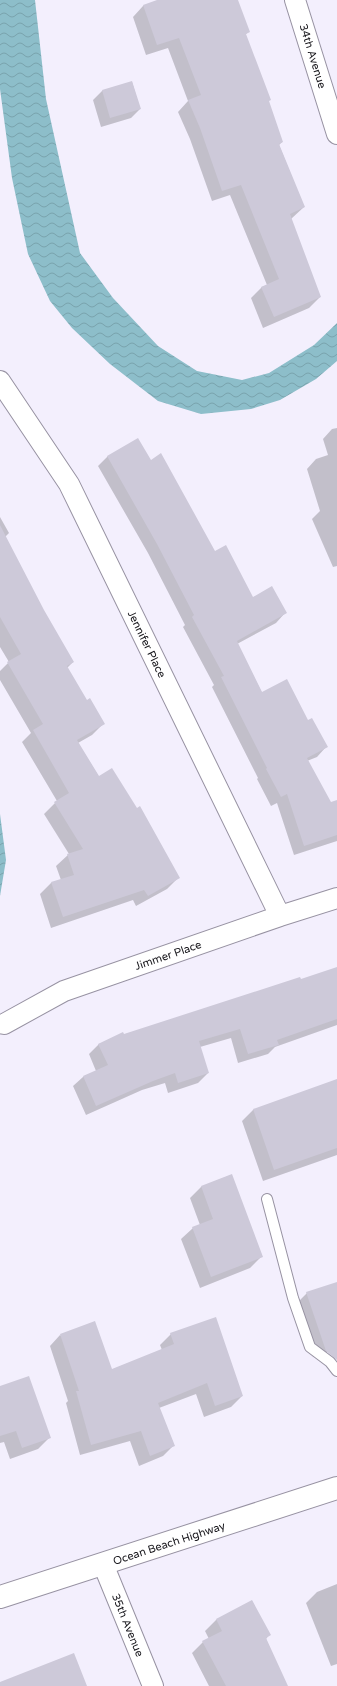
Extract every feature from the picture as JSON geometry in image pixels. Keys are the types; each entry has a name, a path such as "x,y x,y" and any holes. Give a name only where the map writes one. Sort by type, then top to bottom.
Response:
{"main road":[{"name":"Ocean Beach Highway","path":"0,1597 337,1488"}],"street":[{"name":"34th Avenue","path":"295,0 337,134"},
{"name":"Jennifer Place","path":"0,381 69,484 280,916"},
{"name":"Jimmer Place","path":"4,1024 64,991 280,916 337,898"},
{"name":"35th Avenue","path":"103,1564 153,1686"}],"lane":[{"path":"267,1199 293,1298 310,1347 330,1362 337,1371"}],"water":[{"path":"0,0 35,0 46,99 80,253 113,298 158,346 197,371 242,380 269,373 314,345 337,323 337,361 316,379 280,400 251,409 201,414 158,401 110,364 72,328 50,301 28,254 12,178 0,89"},
{"path":"0,814 6,860 0,896"}],"building":[{"path":"157,0 238,0 250,32 246,34 271,100 269,101 283,142 279,144 305,207 290,214 321,297 274,317 261,287 279,279 241,185 222,191 200,128 188,100 201,95 179,38 157,45 143,5"},
{"path":"132,81 141,109 110,118 102,90"},
{"path":"138,438 151,460 161,453 215,551 226,545 253,597 272,586 287,613 237,641 262,692 287,679 308,720 312,718 328,747 307,758 331,802 337,800 337,835 304,846 287,794 281,797 266,769 267,768 221,677 224,676 192,617 194,615 157,544 107,456"},
{"path":"0,525 44,610 74,662 67,666 87,700 90,698 105,724 77,740 99,776 112,768 137,808 140,806 180,878 148,896 144,890 63,917 51,882 74,875 67,854 83,849 54,802 69,793 33,730 43,724 7,662 21,654 0,617"},
{"path":"337,967 337,1019 277,1040 279,1045 248,1054 240,1029 199,1041 209,1073 178,1083 175,1073 96,1106 83,1076 108,1065 98,1044 123,1032 124,1034 300,977 301,979"},
{"path":"337,1079 337,1148 274,1170 253,1109"},
{"path":"232,1174 263,1257 211,1277 192,1227 213,1219 201,1186"},
{"path":"337,1282 337,1360 326,1351 306,1292"},
{"path":"216,1317 243,1396 215,1406 207,1383 158,1403 175,1446 150,1456 141,1431 91,1445 76,1391 79,1391 60,1334 95,1321 112,1369 174,1344 170,1333"},
{"path":"29,1376 51,1438 22,1448 16,1431 0,1436 0,1386"},
{"path":"252,1600 271,1635 266,1638 288,1686 226,1686 202,1641 222,1631 216,1619"},
{"path":"74,1653 87,1686 0,1686 0,1682"}]}
